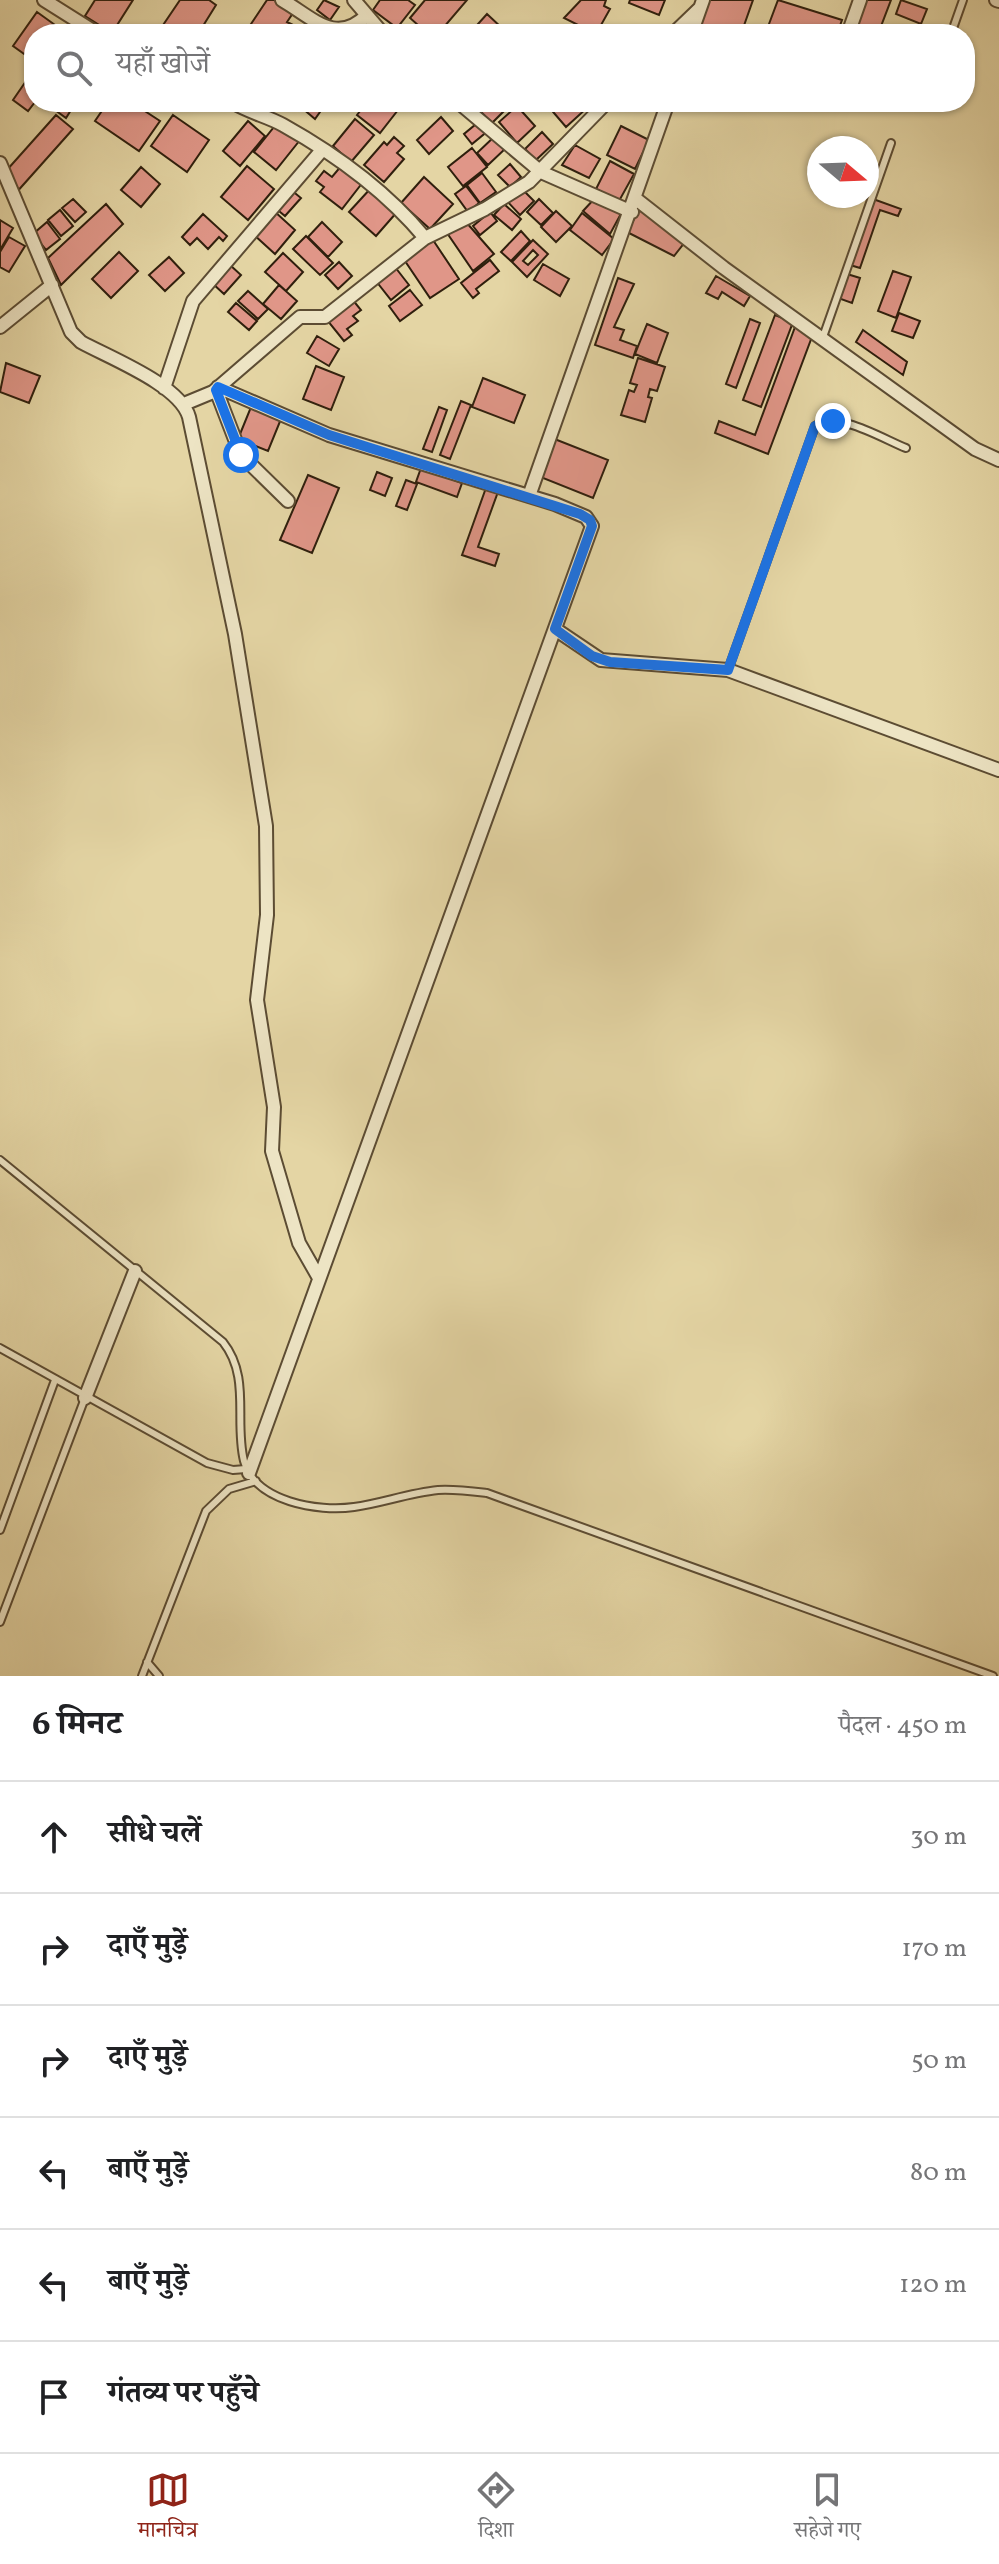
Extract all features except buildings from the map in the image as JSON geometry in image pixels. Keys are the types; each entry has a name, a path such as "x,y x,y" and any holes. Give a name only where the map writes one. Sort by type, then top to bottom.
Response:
{"street":[{"path":"44,0 82,24"},
{"path":"282,0 325,24"},
{"path":"354,0 375,24"},
{"path":"852,24 860,0"},
{"path":"682,24 701,4"},
{"path":"694,24 701,4"},
{"path":"356,24 367,15"},
{"path":"248,112 282,124 322,150 381,193 425,238"},
{"path":"470,112 541,172 634,206 823,337 975,449 999,460"},
{"path":"184,404 217,388 296,320 325,317 425,238 485,209 541,172 598,112"},
{"path":"529,496 665,112"},
{"path":"164,388 173,369 189,306 322,150"},
{"path":"0,163 75,337 164,388 184,404 235,634 266,826 267,915 257,1000 274,1107 272,1151 299,1243 319,1278"},
{"path":"0,327 52,285"},
{"path":"217,388 329,435 529,496 580,514 592,522 250,1474"},
{"path":"217,388 241,455 288,501"},
{"path":"555,629 592,656 610,662 728,670 999,770"},
{"path":"85,1398 135,1271"}],"lane":[{"path":"955,24 963,0"},
{"path":"823,337 891,143"},
{"path":"728,670 815,426 825,420 844,423 906,448"},
{"path":"0,1160 231,1352 241,1390 242,1448 250,1474"},
{"path":"0,1348 85,1398 207,1463 250,1474 274,1495 295,1502 339,1508 442,1490 487,1493 993,1676"},
{"path":"0,1530 55,1380"},
{"path":"0,1622 85,1398"},
{"path":"142,1676 206,1511 250,1474"},
{"path":"147,1662 159,1676"}],"route":[{"path":"241,455 216,390 218,387 329,435 580,514 590,520 592,526 555,629 601,660 728,670 731,652 815,426 825,420 833,421"}]}
